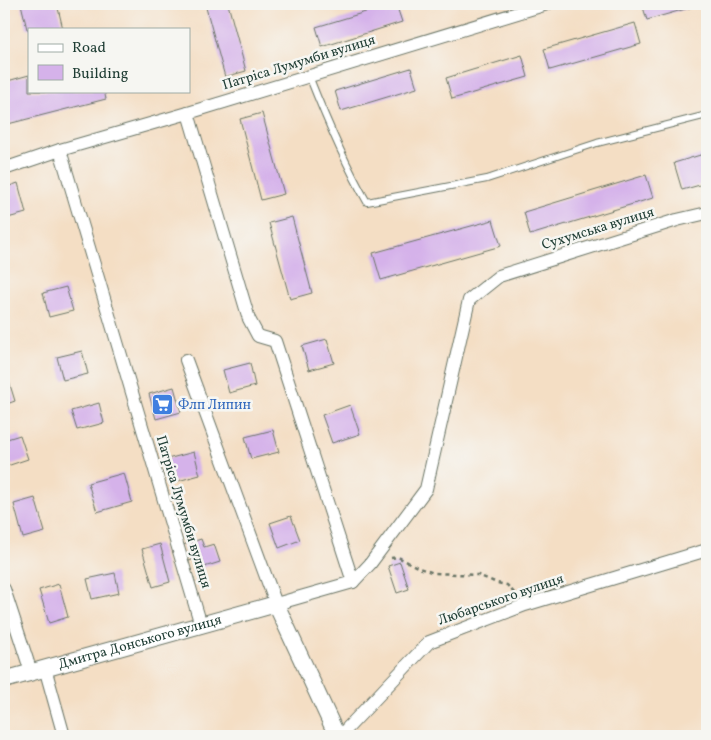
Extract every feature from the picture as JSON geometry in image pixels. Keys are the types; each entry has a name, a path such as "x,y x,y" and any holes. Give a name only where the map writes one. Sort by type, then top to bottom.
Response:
{"street":[{"name":"Патріса Лумумби вулиця","path":"4,169 60,150 547,4"},
{"path":"188,113 249,319 258,336 275,341 353,582"},
{"name":"Патріса Лумумби вулиця","path":"60,150 201,625"},
{"name":"Сухумська вулиця","path":"370,564 426,489 469,300 499,276 678,220 707,213"},
{"path":"186,360 276,604 339,736"},
{"name":"Любарського вулиця","path":"339,736 429,642 525,605 707,550"},
{"path":"276,604 353,582 370,564"},
{"path":"4,589 64,736"},
{"name":"Дмитра Донського вулиця","path":"4,680 276,604"}],"lane":[{"path":"310,76 324,113 353,177 367,202 488,179 597,143 707,115"}],"path":[{"path":"370,564 390,558 398,558 434,573 478,575 507,585 525,605"}],"building":[{"path":"21,4 57,4 63,28 27,29"},
{"path":"205,4 228,4 246,71 225,77"},
{"path":"396,4 402,22 322,47 316,27"},
{"path":"642,4 703,4 647,20"},
{"path":"635,23 641,44 550,70 544,49"},
{"path":"522,55 528,77 452,99 446,78"},
{"path":"411,68 417,88 341,111 335,91"},
{"path":"28,75 28,92 104,92 106,99 4,125 4,82"},
{"path":"262,113 284,194 261,200 240,119"},
{"path":"707,153 707,183 682,190 674,163"},
{"path":"646,175 653,198 530,235 524,212"},
{"path":"18,183 26,213 4,219 4,188"},
{"path":"292,217 312,293 290,299 269,223"},
{"path":"493,220 501,246 381,280 373,253"},
{"path":"66,287 73,311 49,317 43,293"},
{"path":"327,339 334,363 309,370 302,346"},
{"path":"82,351 88,374 63,380 57,357"},
{"path":"250,363 255,386 229,393 223,370"},
{"path":"6,372 15,401 4,405 4,373"},
{"path":"174,387 181,412 156,419 149,394"},
{"path":"99,403 104,423 77,430 71,411"},
{"path":"350,405 360,434 332,443 322,415"},
{"path":"273,430 279,452 251,459 245,437"},
{"path":"20,435 28,459 4,467 4,440"},
{"path":"194,452 200,475 174,482 167,459"},
{"path":"124,473 132,502 97,512 88,483"},
{"path":"35,498 45,532 23,538 14,504"},
{"path":"291,516 300,540 279,548 270,523"},
{"path":"201,539 204,547 214,544 220,562 201,568 198,558 189,561 183,545"},
{"path":"160,544 170,582 153,587 142,549"},
{"path":"400,562 409,589 397,593 388,566"},
{"path":"115,573 119,593 92,599 87,579"},
{"path":"59,584 68,617 49,623 39,590"}],"place":[{"name":"Флп Липин","path":"162,405"}]}
